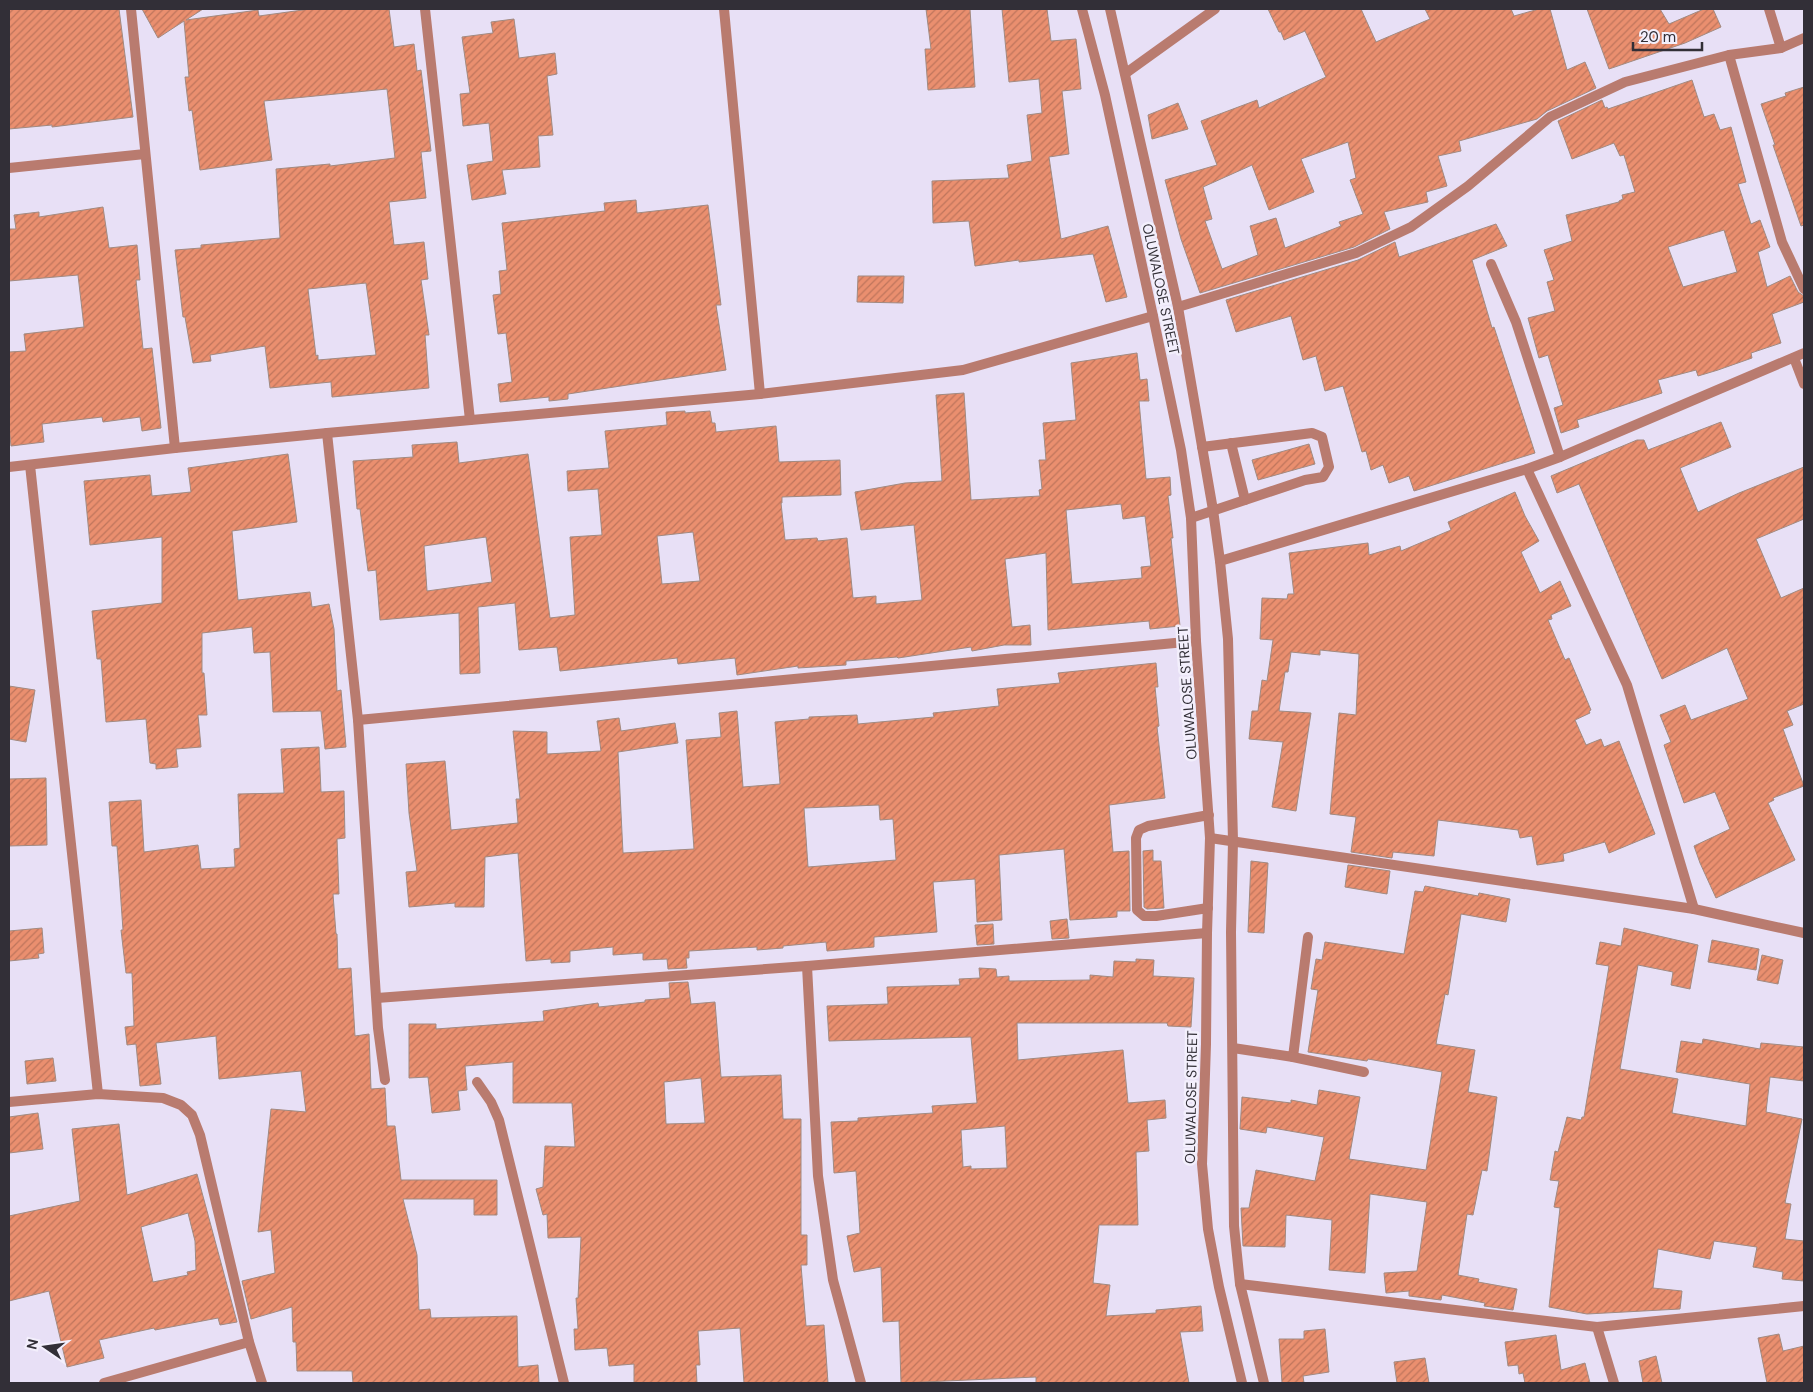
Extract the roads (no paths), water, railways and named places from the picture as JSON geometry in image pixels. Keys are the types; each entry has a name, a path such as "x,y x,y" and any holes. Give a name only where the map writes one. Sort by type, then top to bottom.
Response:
{"street":[{"path":"131,9 175,448"},
{"path":"425,9 470,420"},
{"path":"724,9 760,394"},
{"name":"OLUWALOSE STREET","path":"1082,9 1105,95 1153,316 1181,450 1190,518 1196,641 1210,838 1202,1164 1208,1229 1213,1258 1242,1383"},
{"name":"OLUWALOSE STREET","path":"1110,9 1178,307 1220,560 1228,639 1233,841 1231,932 1234,1226 1240,1284 1264,1383"},
{"path":"1126,74 1215,9"},
{"path":"1769,9 1781,48"},
{"path":"1178,307 1356,253 1411,227 1468,186 1550,117 1625,82 1729,55 1781,48 1804,38"},
{"path":"1729,55 1782,242 1804,289"},
{"path":"9,168 145,154"},
{"path":"1491,264 1516,322 1560,457"},
{"path":"9,467 327,433 760,394 964,370 1153,316"},
{"path":"1220,560 1527,469 1560,457 1804,353"},
{"path":"1794,358 1804,384"},
{"path":"327,433 358,720 376,998 385,1080"},
{"path":"1190,518 1305,480 1323,477 1329,467 1322,437 1312,433 1202,446"},
{"path":"1231,443 1245,500"},
{"path":"30,465 98,1094"},
{"path":"1527,469 1627,685 1694,909"},
{"path":"358,720 1196,641"},
{"path":"1208,908 1156,916 1144,916 1137,910 1136,838 1139,830 1148,826 1209,815"},
{"path":"1210,838 1694,909 1804,933"},
{"path":"376,998 807,966 1207,933"},
{"path":"1292,1057 1308,937"},
{"path":"807,966 818,1176 833,1280 861,1383"},
{"path":"1233,1048 1292,1057 1364,1072"},
{"path":"477,1082 492,1102 499,1120 564,1383"},
{"path":"9,1102 98,1094 163,1098 181,1105 192,1115 200,1135 249,1342 262,1383"},
{"path":"1240,1284 1597,1327 1804,1306"},
{"path":"1597,1327 1614,1383"},
{"path":"104,1383 249,1342"}]}
